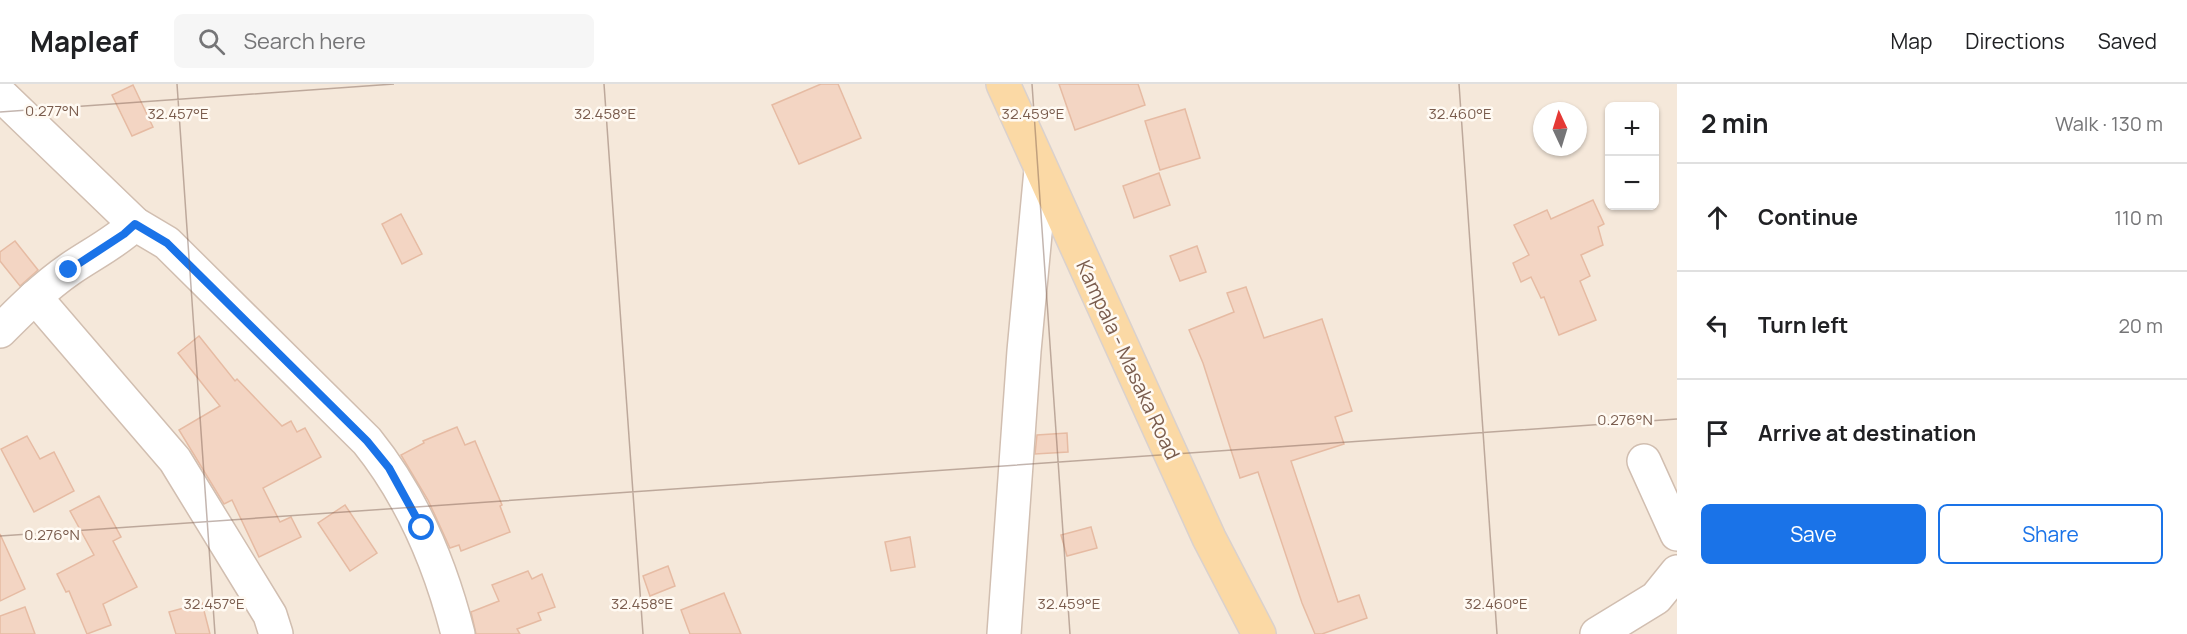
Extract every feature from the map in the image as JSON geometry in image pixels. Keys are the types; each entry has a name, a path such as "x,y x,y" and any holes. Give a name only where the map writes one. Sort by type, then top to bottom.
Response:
{"main road":[{"name":"Kampala - Masaka Road","path":"1003,84 1209,538 1259,634"}],"street":[{"path":"0,94 135,224 167,243 367,441 389,468 422,528 447,591 458,634"},
{"path":"1004,634 1023,363 1041,170"},
{"path":"0,331 35,297 69,270 124,234 135,224"},
{"path":"35,297 175,460 270,615 276,634"},
{"path":"1644,461 1677,534"},
{"path":"1597,634 1656,598 1677,572"}],"shaded area":[{"path":"0,84 1677,84 1677,634 0,634"}],"building":[{"path":"821,84 838,84 861,138 799,164 772,105"},
{"path":"1059,84 1138,84 1145,105 1075,130"},
{"path":"133,85 153,127 132,136 112,95"},
{"path":"1185,109 1200,158 1160,170 1145,121"},
{"path":"1159,173 1170,205 1134,218 1123,186"},
{"path":"1593,200 1604,224 1598,227 1603,245 1581,255 1590,276 1580,281 1596,320 1559,335 1544,297 1541,298 1531,277 1521,282 1513,263 1529,255 1514,225 1547,210 1551,219"},
{"path":"401,214 422,254 402,264 382,224"},
{"path":"15,241 38,270 20,286 0,261 0,252"},
{"path":"1197,246 1206,272 1180,281 1170,256"},
{"path":"1246,287 1264,338 1322,319 1352,411 1335,417 1344,444 1291,461 1338,602 1359,595 1367,618 1322,634 1315,634 1302,603 1258,472 1240,478 1203,363 1189,330 1234,312 1227,293"},
{"path":"199,336 235,381 237,379 282,426 291,421 297,432 305,428 321,457 263,488 280,522 291,517 301,537 259,557 232,500 224,504 179,430 220,406 178,353"},
{"path":"457,427 465,445 475,441 502,505 500,506 510,532 461,551 459,545 450,548 428,500 401,455 424,443 423,441"},
{"path":"1067,433 1068,452 1035,454 1037,435"},
{"path":"27,436 40,459 54,452 74,491 34,512 1,449"},
{"path":"99,496 121,537 113,541 137,587 103,604 111,625 87,634 69,591 66,592 57,574 94,555 70,511"},
{"path":"345,505 377,553 350,571 318,523"},
{"path":"1091,527 1097,548 1067,556 1061,535"},
{"path":"0,534 25,589 0,601"},
{"path":"910,537 915,567 891,571 885,542"},
{"path":"668,566 675,586 650,596 643,576"},
{"path":"528,571 532,579 542,574 555,607 538,613 541,620 517,629 520,634 476,634 471,612 499,601 492,585"},
{"path":"724,593 741,634 690,634 681,610"},
{"path":"202,603 210,634 176,634 169,612"},
{"path":"25,607 35,634 0,634 0,616"}],"route":[{"path":"69,270 124,234 135,224 167,243 367,441 389,468 422,528"}]}
